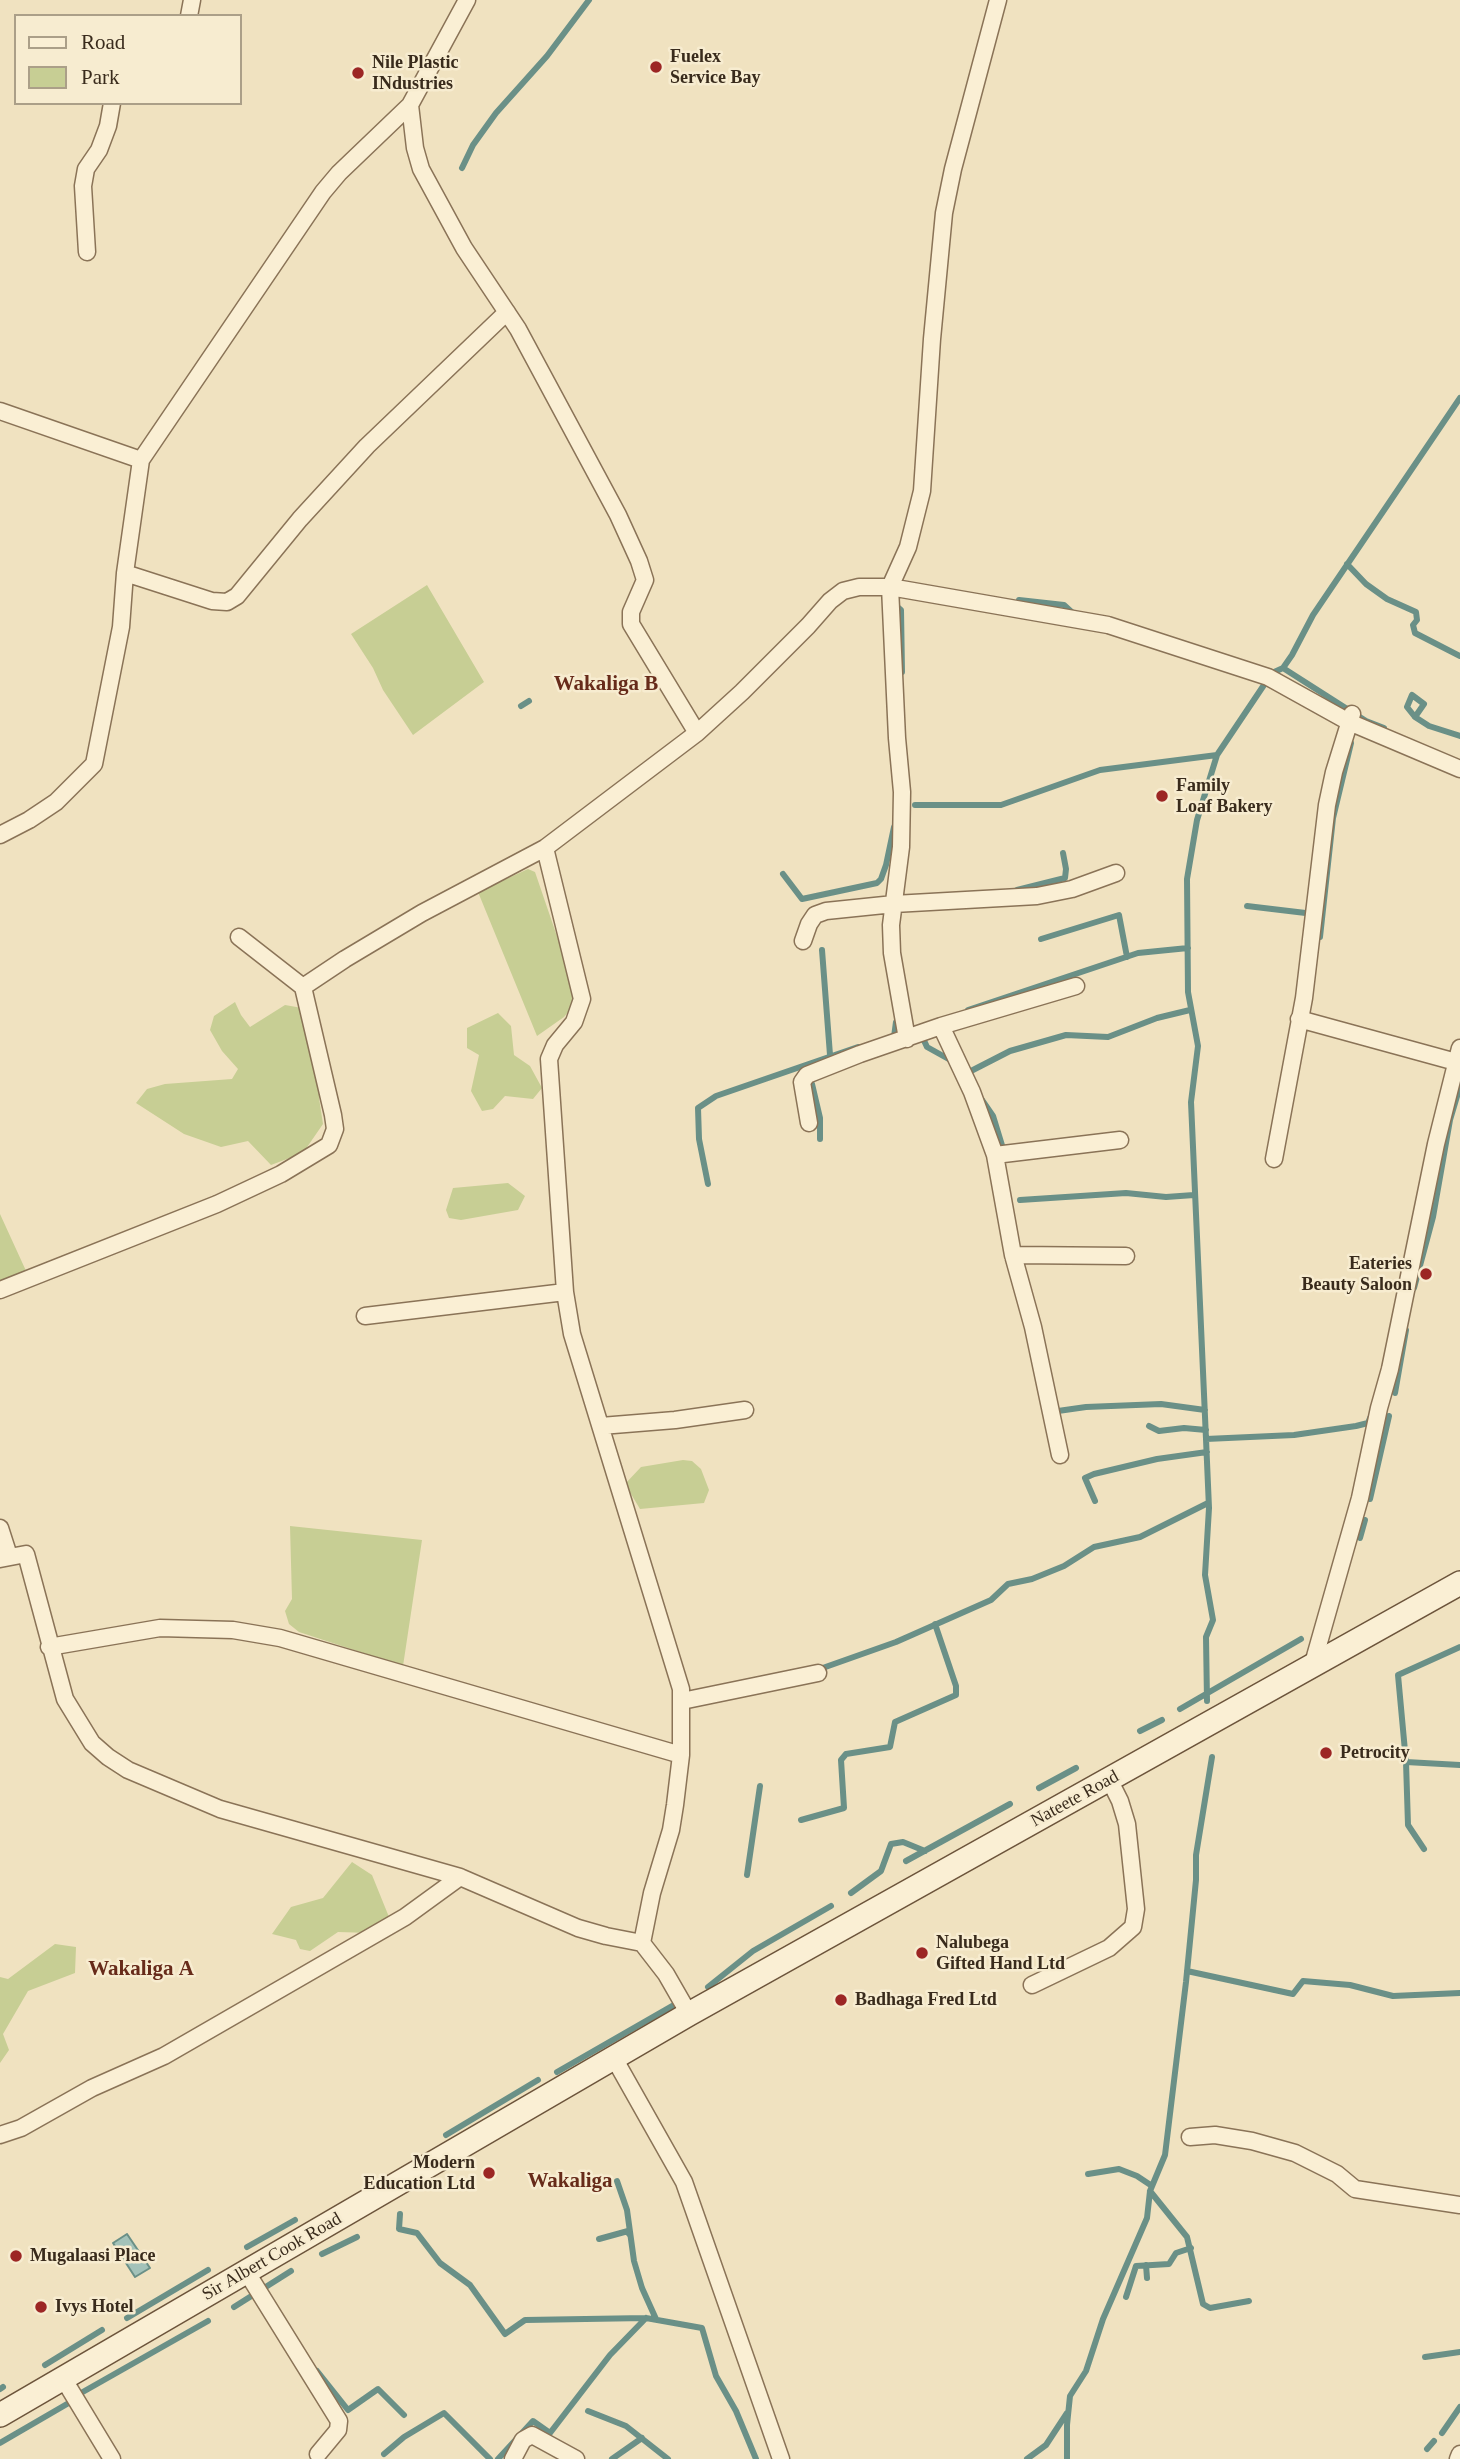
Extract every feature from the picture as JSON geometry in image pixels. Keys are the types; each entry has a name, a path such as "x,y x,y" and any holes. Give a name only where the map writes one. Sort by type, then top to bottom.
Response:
{"main road":[{"name":"Nateete Road","path":"689,2014 1460,1583"},
{"name":"Sir Albert Cook Road","path":"0,2415 689,2014"}],"street":[{"path":"0,835 56,802 94,764 121,627 125,573 141,460 323,192 339,173 410,105 467,0"},
{"path":"907,1039 897,994 892,953 891,925 901,847 902,792 890,587 908,547 922,491 944,213 998,0"},
{"path":"87,252 83,186 86,169 99,150 108,126 112,105"},
{"path":"410,105 415,148 421,169 464,248 507,312 618,515 645,580 631,612 631,624 697,733"},
{"path":"125,573 212,601 227,602 237,596 300,519 367,446 507,312"},
{"path":"0,411 141,460"},
{"path":"303,987 422,913 545,848 697,733 742,692 836,596 843,591 859,587 890,587 1108,625 1274,679 1460,769"},
{"path":"1274,1159 1311,946 1327,805 1351,718"},
{"path":"545,848 582,999 574,1022 555,1045 549,1059 565,1292 572,1334 678,1674 682,1701 681,1755 671,1830 652,1893 642,1943"},
{"path":"803,942 809,924 816,915 826,911 1054,893 1116,873"},
{"path":"0,1290 217,1204 281,1174 329,1145 334,1138 334,1122 303,987 239,937"},
{"path":"809,1124 802,1089 803,1078 807,1074 942,1026 1076,986"},
{"path":"1299,1019 1458,1055 1436,1144 1390,1370 1365,1474 1312,1667"},
{"path":"942,1026 972,1092 995,1155 1013,1255 1031,1295 1060,1455"},
{"path":"995,1155 1120,1140"},
{"path":"1013,1255 1126,1256"},
{"path":"365,1316 565,1292"},
{"path":"601,1426 745,1410"},
{"path":"0,1528 4,1557 26,1554 49,1647 65,1699 76,1721 92,1743 128,1770 220,1809 460,1877 578,1928 642,1943 666,1974 689,2014"},
{"path":"49,1647 160,1628 233,1630 280,1637 681,1755"},
{"path":"682,1701 818,1673"},
{"path":"1032,1984 1109,1948 1133,1927 1136,1909 1127,1824 1109,1779"},
{"path":"0,2135 22,2129 92,2088 164,2056 405,1917 460,1877"},
{"path":"614,2058 684,2182 781,2459"},
{"path":"1190,2137 1214,2135 1252,2141 1295,2153 1337,2174 1355,2189 1460,2205"},
{"path":"246,2271 339,2421 338,2430 318,2454"},
{"path":"63,2378 112,2459"},
{"path":"513,2459 523,2440 532,2435 576,2459"}],"green space":[{"path":"427,585 484,682 413,735 351,634"},
{"path":"528,869 535,872 576,992 574,1005 564,1017 537,1036 478,892"},
{"path":"235,1002 250,1027 285,1005 302,1008 331,1068 319,1098 323,1124 303,1153 271,1165 248,1141 221,1147 184,1134 136,1103 147,1089 165,1084 232,1079 238,1069 222,1051 210,1030 214,1016"},
{"path":"498,1013 511,1026 514,1055 530,1066 542,1088 533,1099 505,1096 493,1109 482,1111 471,1091 479,1055 467,1048 467,1028"},
{"path":"508,1183 525,1196 518,1210 461,1220 449,1218 446,1210 453,1188"},
{"path":"0,1214 27,1273 0,1284"},
{"path":"692,1461 701,1469 709,1490 704,1503 640,1509 625,1484 641,1467"},
{"path":"290,1526 422,1540 403,1666 299,1632 289,1624 285,1611 292,1599"},
{"path":"352,1862 372,1875 389,1917 371,1933 338,1932 310,1951 300,1949 296,1940 272,1934 291,1907 323,1898"},
{"path":"55,1944 76,1947 75,1973 28,1991 3,2034 9,2050 0,2063 0,1977 8,1979"}],"water":[{"path":"127,2234 150,2268 135,2277 113,2243"}],"waterway":[{"path":"462,168 473,145 496,113 547,56 589,0"},
{"path":"1207,1701 1206,1637 1213,1620 1205,1575 1209,1508 1191,1102 1198,1046 1188,992 1187,879 1197,820 1217,755 1272,673 1283,668 1292,655 1313,615 1460,398"},
{"path":"1347,564 1366,584 1387,599 1416,612 1417,620 1413,625 1415,633 1460,656"},
{"path":"1019,600 1064,605 1076,616"},
{"path":"894,604 901,610 902,672"},
{"path":"1283,668 1366,721 1384,728"},
{"path":"1415,717 1424,704 1412,695 1407,707 1415,717 1429,726 1460,736"},
{"path":"521,706 529,701"},
{"path":"1320,937 1333,818 1351,743"},
{"path":"915,805 1001,805 1100,770 1217,755"},
{"path":"783,874 802,899 877,883 886,865 894,827"},
{"path":"1017,890 1065,878 1063,853"},
{"path":"1247,906 1314,914"},
{"path":"1041,939 1119,915 1127,957"},
{"path":"968,1010 1138,953 1188,948"},
{"path":"822,950 830,1055"},
{"path":"969,1076 971,1071 1010,1051 1066,1035 1108,1037 1157,1018 1190,1010"},
{"path":"889,1038 894,1037 896,1022 904,1024"},
{"path":"921,1034 927,1047 954,1062"},
{"path":"708,1184 699,1139 698,1108 716,1096 858,1047"},
{"path":"812,1084 820,1118 820,1139"},
{"path":"1414,1288 1433,1217 1450,1120 1460,1086"},
{"path":"982,1100 993,1116 1004,1152"},
{"path":"1020,1200 1126,1193 1166,1197 1194,1195"},
{"path":"1395,1393 1406,1330"},
{"path":"1051,1412 1086,1407 1161,1404 1205,1410"},
{"path":"1370,1499 1389,1416"},
{"path":"1206,1439 1294,1435 1356,1426 1368,1423 1370,1418"},
{"path":"1149,1426 1159,1431 1184,1428 1206,1430"},
{"path":"1095,1501 1085,1478 1094,1474 1157,1459 1207,1452"},
{"path":"817,1670 896,1642 991,1600 1008,1584 1032,1579 1064,1566 1094,1547 1140,1537 1208,1503"},
{"path":"1360,1538 1365,1520"},
{"path":"801,1820 844,1808 841,1760 846,1754 890,1747 895,1722 956,1695 956,1686 935,1624"},
{"path":"1180,1709 1301,1639"},
{"path":"1406,1762 1398,1675 1460,1647"},
{"path":"1140,1731 1162,1720"},
{"path":"1067,2459 1070,2396 1086,2371 1103,2319 1147,2218 1150,2191 1165,2155 1186,1982 1196,1855 1212,1757"},
{"path":"1424,1849 1408,1825 1406,1762 1460,1765"},
{"path":"1039,1788 1076,1768"},
{"path":"747,1875 760,1786"},
{"path":"906,1861 1010,1804"},
{"path":"851,1893 881,1871 891,1844 903,1842 925,1851"},
{"path":"708,1987 753,1951 831,1906"},
{"path":"1187,1971 1293,1994 1303,1981 1350,1985 1393,1996 1460,1993"},
{"path":"557,2072 672,2006"},
{"path":"446,2135 538,2080"},
{"path":"1088,2174 1119,2169 1152,2186"},
{"path":"617,2181 627,2210 634,2261 656,2319"},
{"path":"1150,2191 1187,2237 1203,2304 1210,2308 1249,2301"},
{"path":"400,2214 399,2229 417,2233 440,2263 470,2285 505,2334 525,2320 646,2318 702,2328 716,2376 736,2411 756,2459"},
{"path":"247,2247 295,2220"},
{"path":"599,2239 628,2231 629,2234"},
{"path":"322,2254 357,2237"},
{"path":"1126,2297 1136,2266 1169,2264 1176,2253 1191,2248"},
{"path":"1146,2265 1147,2278"},
{"path":"127,2318 208,2270"},
{"path":"234,2307 291,2271"},
{"path":"498,2459 533,2421 550,2433 610,2355 646,2318"},
{"path":"81,2393 208,2321"},
{"path":"45,2365 102,2330"},
{"path":"1425,2357 1460,2352"},
{"path":"317,2371 348,2410 378,2389 404,2415"},
{"path":"0,2443 67,2404"},
{"path":"1442,2433 1460,2407"},
{"path":"588,2411 626,2426 668,2459"},
{"path":"384,2454 404,2437 444,2413 490,2459"},
{"path":"1027,2459 1046,2445 1067,2413"},
{"path":"612,2459 642,2438"},
{"path":"1427,2449 1434,2441"}],"place":[{"name":"Fuelex Service Bay","path":"656,67"},
{"name":"Nile Plastic INdustries","path":"358,73"},
{"name":"Family Loaf Bakery","path":"1162,796"},
{"name":"Eateries Beauty Saloon","path":"1426,1274"},
{"name":"Petrocity","path":"1326,1753"},
{"name":"Nalubega Gifted Hand Ltd","path":"922,1953"},
{"name":"Badhaga Fred Ltd","path":"841,2000"},
{"name":"Modern Education Ltd","path":"489,2173"},
{"name":"Mugalaasi Place","path":"16,2256"},
{"name":"Ivys Hotel","path":"41,2307"}],"district":[{"name":"Wakaliga B","path":"606,685"},
{"name":"Wakaliga A","path":"141,1970"},
{"name":"Wakaliga","path":"570,2182"}]}
